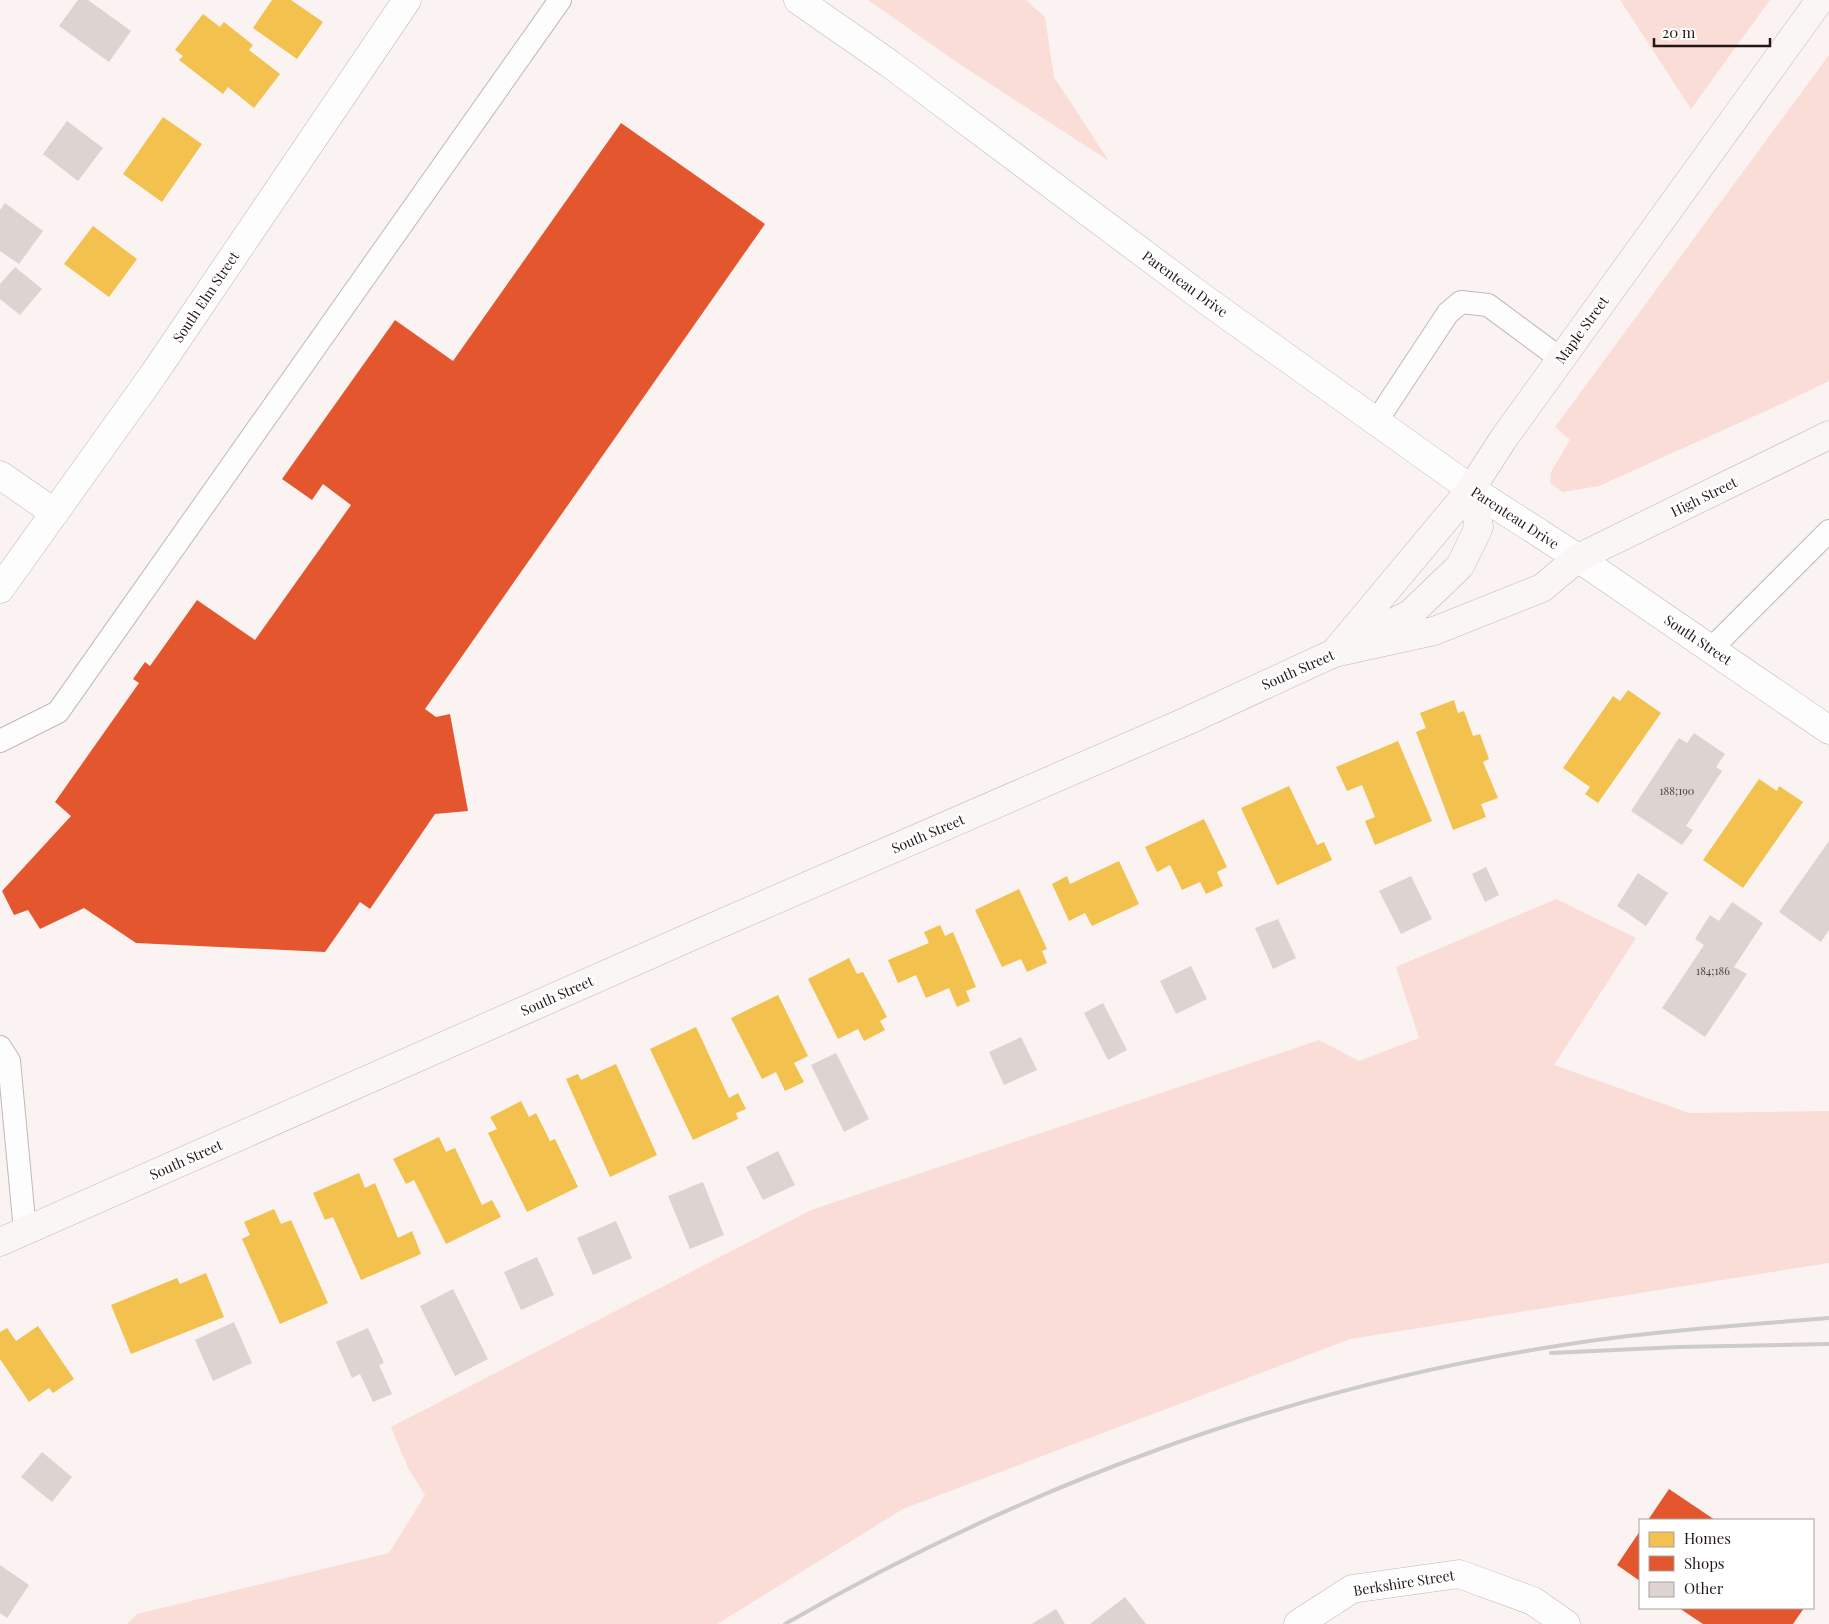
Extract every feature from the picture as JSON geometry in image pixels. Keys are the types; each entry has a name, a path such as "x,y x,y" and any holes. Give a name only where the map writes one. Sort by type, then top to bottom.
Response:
{"main road":[{"name":"Maple Street","path":"1334,653 1470,489 1504,438 1820,0"},
{"name":"High Street","path":"1578,558 1829,435"},
{"path":"1334,653 1410,614 1460,566 1479,527 1470,489"},
{"name":"South Street","path":"0,1242 713,926 1187,721 1334,653 1434,630 1542,588 1578,558"}],"street":[{"name":"South Elm Street","path":"0,589 153,376 407,0"},
{"name":"Parenteau Drive","path":"798,0 890,64 1210,303 1376,422 1470,489 1578,558"},
{"path":"0,475 55,513"},
{"name":"South Street","path":"1578,558 1829,730"},
{"name":"Berkshire Street","path":"1298,1624 1352,1589 1459,1574 1533,1601 1566,1624"}],"lane":[{"path":"0,740 58,712 560,0"},
{"path":"1376,422 1448,312 1461,302 1488,305 1561,359"},
{"path":"1711,649 1829,531"},
{"path":"0,1048 9,1061 25,1231"}],"shaded area":[{"path":"868,0 1026,0 1045,17 1054,77 1109,161 958,63"},
{"path":"1620,0 1770,0 1691,109"},
{"path":"1829,55 1829,381 1599,486 1563,492 1550,483 1551,472 1570,440 1555,427"},
{"path":"1556,899 1636,938 1554,1065 1689,1113 1829,1111 1829,1263 1350,1339 903,1509 717,1624 127,1624 137,1614 389,1553 425,1495 408,1468 391,1427 811,1210 1319,1040 1359,1061 1419,1038 1396,967"}],"building: Homes":[{"path":"272,0 291,0 323,22 297,59 253,28"},
{"path":"203,14 220,27 224,22 253,45 249,50 280,74 254,108 228,87 223,94 179,60 183,56 175,50"},
{"path":"163,117 202,144 162,202 123,174"},
{"path":"93,226 137,259 109,297 64,264"},
{"path":"1628,690 1661,713 1598,803 1585,794 1590,787 1563,768 1613,696 1620,701"},
{"path":"1454,700 1458,713 1464,711 1473,736 1480,734 1489,759 1483,762 1498,798 1481,804 1486,817 1453,830 1416,732 1426,728 1420,713"},
{"path":"1398,741 1432,821 1375,845 1365,821 1375,817 1362,785 1347,791 1336,767"},
{"path":"1759,779 1777,791 1779,786 1803,802 1743,888 1703,860"},
{"path":"1289,786 1317,845 1324,842 1332,860 1277,885 1241,808"},
{"path":"1204,819 1227,867 1217,872 1223,886 1206,894 1200,882 1182,890 1170,865 1157,872 1145,847"},
{"path":"1119,861 1139,904 1092,926 1085,913 1069,921 1052,884 1067,876 1070,884"},
{"path":"1019,889 1047,949 1042,951 1047,963 1027,972 1021,959 1002,967 975,910"},
{"path":"940,925 945,936 953,932 976,987 966,991 970,1001 957,1007 949,988 926,998 916,975 898,983 888,960 929,943 924,932"},
{"path":"849,958 857,974 863,972 887,1017 880,1021 885,1030 864,1041 858,1029 838,1039 808,979"},
{"path":"778,995 808,1056 794,1063 804,1082 785,1091 776,1072 762,1079 731,1018"},
{"path":"696,1027 729,1098 738,1093 746,1109 736,1113 738,1119 693,1140 650,1049"},
{"path":"616,1064 657,1155 610,1177 566,1079 578,1074 581,1080"},
{"path":"521,1101 529,1117 536,1113 550,1141 555,1139 578,1187 527,1212 488,1133 497,1129 490,1117"},
{"path":"439,1137 446,1152 455,1148 482,1205 492,1200 501,1217 446,1244 414,1180 406,1184 393,1159"},
{"path":"359,1173 365,1188 375,1183 398,1238 412,1231 421,1254 361,1280 333,1217 325,1220 313,1193"},
{"path":"274,1209 281,1224 291,1220 328,1303 280,1324 242,1239 250,1235 244,1222"},
{"path":"206,1273 224,1317 131,1354 111,1305 177,1278 180,1284"},
{"path":"38,1326 74,1379 53,1393 49,1388 29,1402 0,1359 0,1332 7,1328 16,1341"}],"building: Shops":[{"path":"621,123 765,224 425,709 436,717 450,714 468,811 435,814 370,909 360,902 325,952 136,943 84,908 40,929 28,910 14,915 2,891 71,816 55,802 139,683 133,679 145,662 150,666 197,600 255,640 351,505 323,484 312,500 282,479 395,320 453,361"},
{"path":"1669,1489 1714,1519 1649,1519"},
{"path":"1639,1532 1639,1580 1617,1565"},
{"path":"1680,1609 1803,1609 1793,1624 1703,1624"}],"building: Other":[{"path":"78,0 88,0 131,31 109,62 59,26"},
{"path":"67,121 103,148 78,181 43,154"},
{"path":"5,203 43,231 19,264 0,251 0,210"},
{"path":"15,267 42,289 20,315 0,299 0,284"},
{"path":"1694,733 1725,754 1716,767 1722,771 1686,826 1693,830 1682,845 1631,811 1679,738 1687,743"},
{"path":"1829,841 1829,930 1821,942 1779,912"},
{"path":"1486,867 1499,895 1485,902 1472,874"},
{"path":"1638,873 1668,893 1646,926 1617,906"},
{"path":"1411,876 1432,919 1401,934 1379,891"},
{"path":"1732,902 1763,923 1734,967 1747,974 1705,1037 1662,1008 1704,945 1695,939 1710,915 1719,921"},
{"path":"1278,919 1296,958 1273,969 1255,928"},
{"path":"1191,966 1207,999 1176,1014 1160,981"},
{"path":"1103,1003 1127,1050 1108,1060 1084,1013"},
{"path":"1021,1037 1037,1070 1004,1085 989,1052"},
{"path":"836,1053 869,1119 844,1132 811,1065"},
{"path":"778,1151 795,1185 763,1200 746,1167"},
{"path":"703,1182 724,1235 690,1249 668,1196"},
{"path":"616,1221 632,1258 593,1275 577,1238"},
{"path":"537,1257 554,1295 521,1310 504,1272"},
{"path":"453,1289 488,1359 455,1376 420,1306"},
{"path":"234,1322 252,1363 213,1381 195,1340"},
{"path":"368,1328 384,1363 379,1365 392,1394 373,1402 360,1374 352,1378 336,1342"},
{"path":"42,1452 72,1477 52,1502 21,1477"},
{"path":"0,1565 29,1585 7,1618 0,1613"},
{"path":"1125,1597 1146,1624 1090,1624"},
{"path":"1056,1609 1065,1624 1032,1624"}],"railway":[{"path":"785,1624 873,1576 963,1531 1055,1490 1149,1453 1244,1420 1341,1392 1439,1368 1538,1349 1647,1334 1829,1318"},
{"path":"1551,1353 1678,1347 1829,1344"}]}
